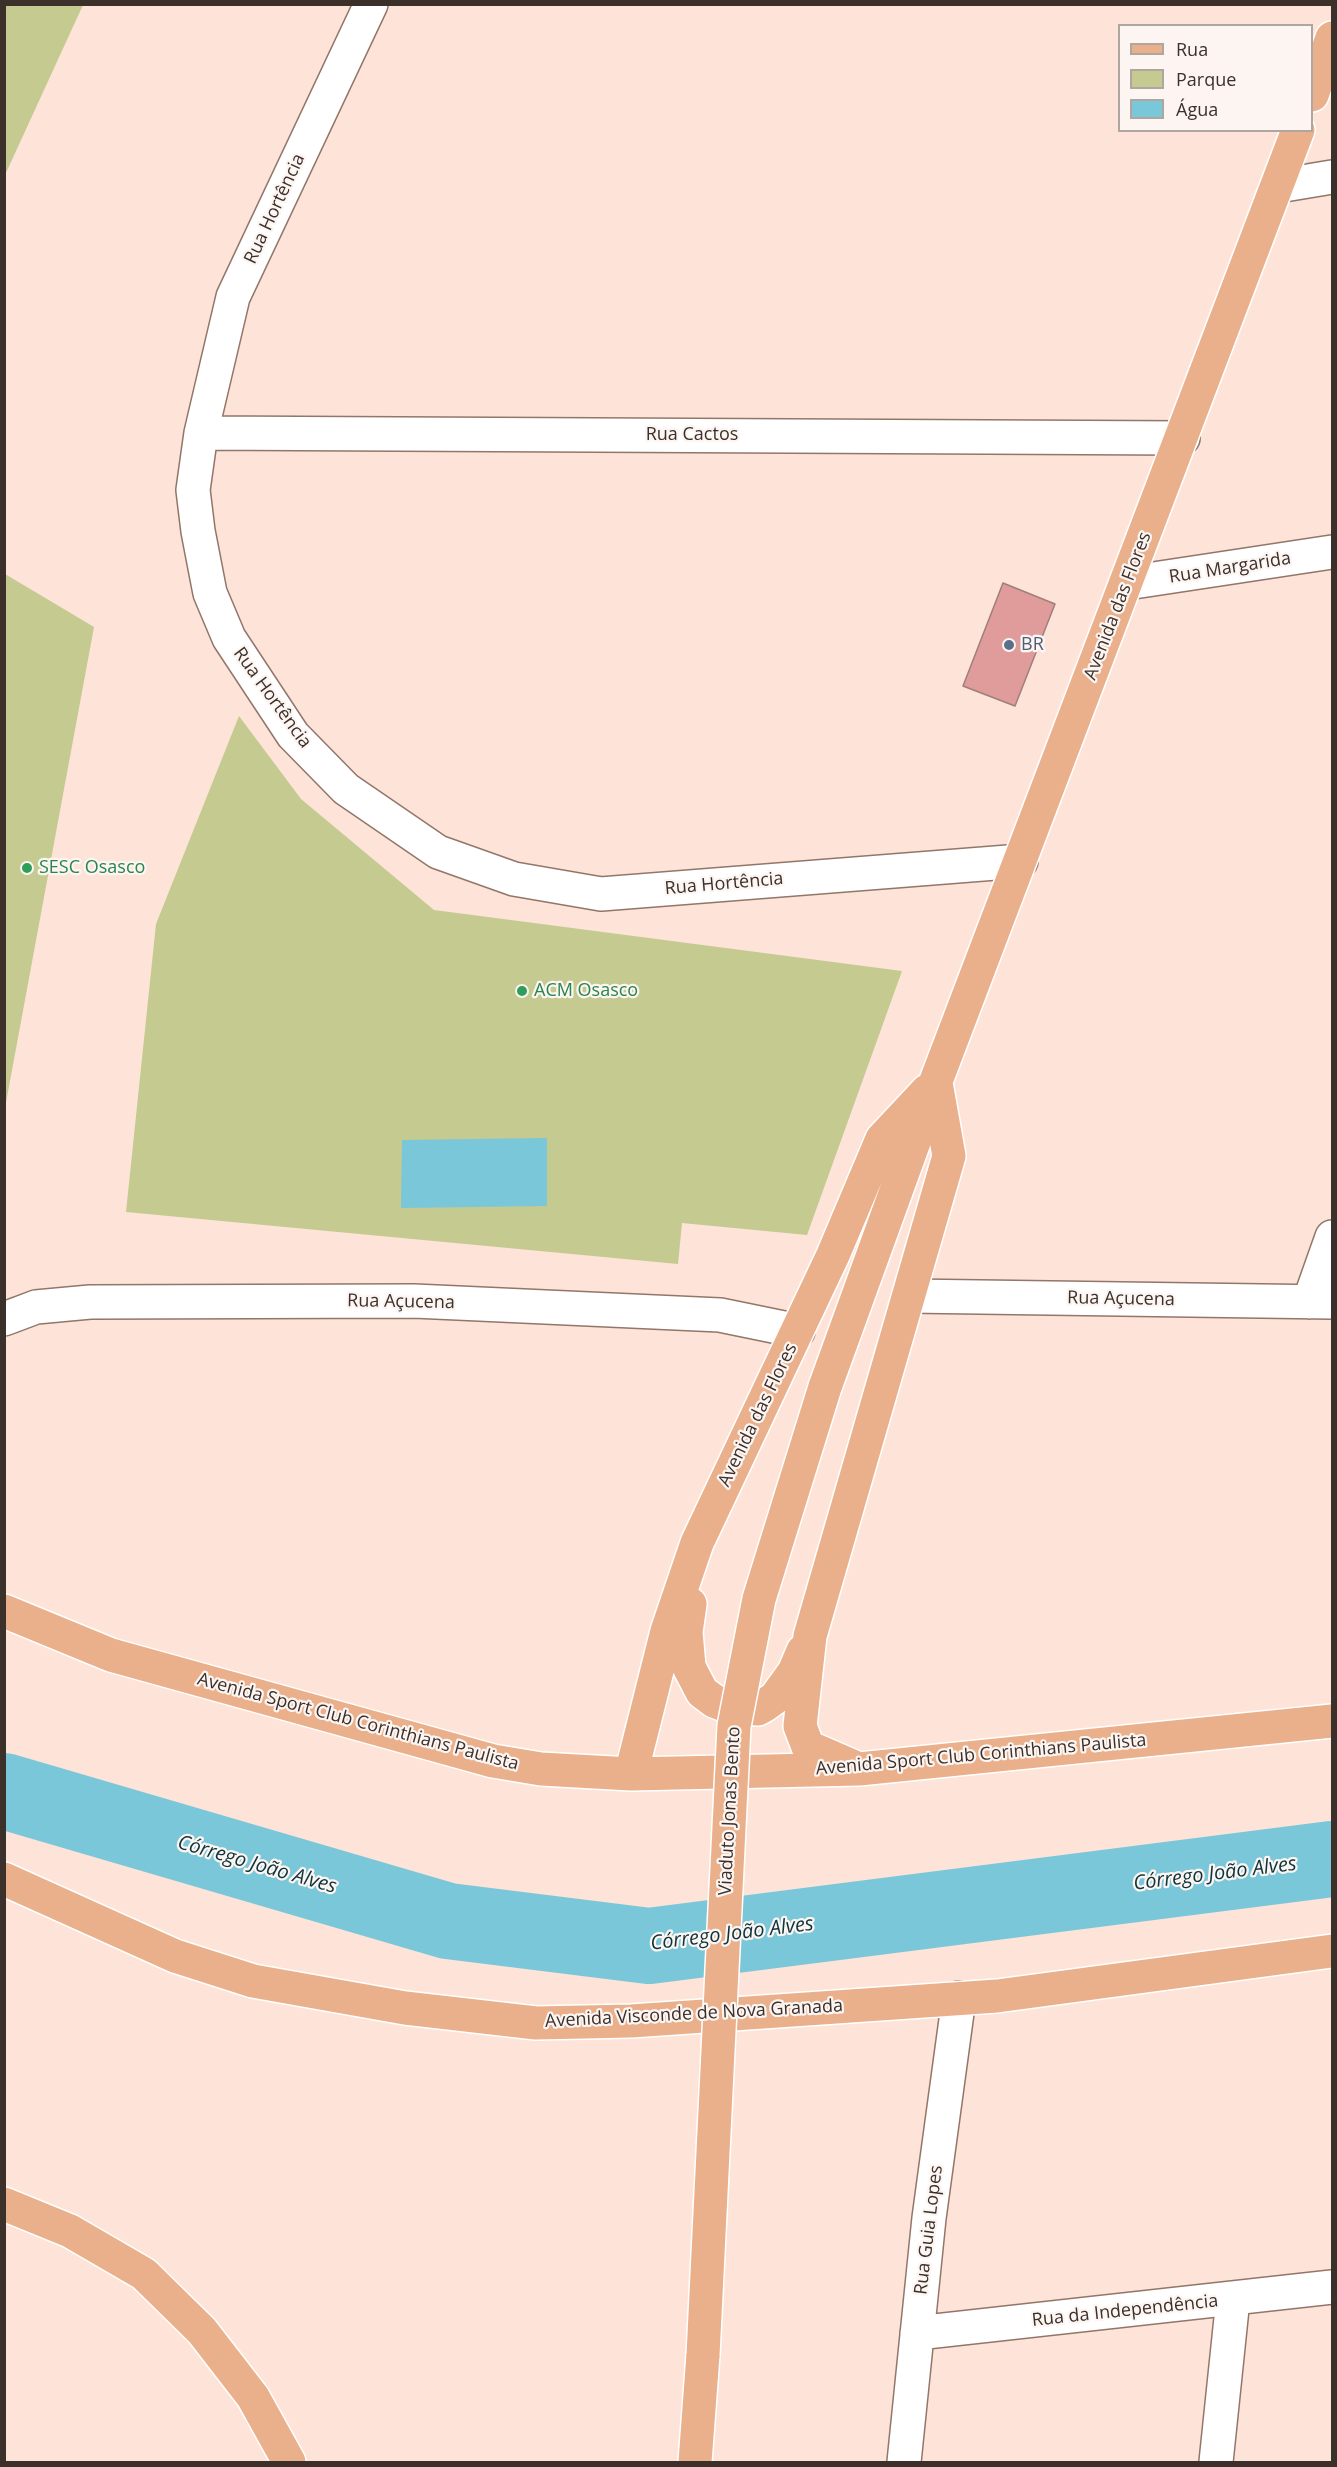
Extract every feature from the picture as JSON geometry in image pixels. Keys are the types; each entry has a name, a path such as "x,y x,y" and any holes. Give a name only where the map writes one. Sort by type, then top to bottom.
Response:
{"main road":[{"path":"1313,90 1332,38"},
{"name":"Avenida das Flores","path":"825,1387 936,1081 1183,438 1297,132"},
{"path":"697,1542 686,1632 688,1668 702,1692 714,1701 727,1706 758,1709 776,1697 794,1672 810,1636 949,1156 936,1081"},
{"name":"Avenida das Flores","path":"631,1774 667,1631 697,1542 798,1331 882,1139 936,1081"},
{"name":"Viaduto Jonas Bento","path":"694,2463 703,2355 734,1726 759,1599 825,1387"},
{"name":"Avenida Sport Club Corinthians Paulista","path":"4,1611 111,1655 493,1761 541,1770 631,1774 859,1769 1332,1721"},
{"path":"810,1636 800,1726 808,1747 859,1769"},
{"name":"Avenida Visconde de Nova Granada","path":"4,1879 175,1956 254,1981 405,2008 536,2023 631,2021 997,1996 1332,1951"},
{"path":"4,2205 70,2231 144,2274 202,2331 253,2397 290,2463"}],"street":[{"name":"Rua Hortência","path":"370,4 233,297 201,433 194,490 198,531 210,593 229,638 293,735 346,789 438,852 514,879 601,894 1021,861"},
{"path":"1278,186 1332,177"},
{"name":"Rua Cactos","path":"201,433 1183,438"},
{"name":"Rua Margarida","path":"1127,583 1332,552"},
{"path":"1321,1302 1332,1237"},
{"name":"Rua Açucena","path":"909,1296 1321,1302"},
{"name":"Rua Açucena","path":"4,1319 36,1307 90,1302 414,1301 720,1316 798,1331"},
{"name":"Rua Guia Lopes","path":"904,2463 929,2218 959,1998"},
{"name":"Rua da Independência","path":"917,2333 1332,2287"},
{"path":"1216,2463 1233,2299"}],"green space":[{"path":"4,5 83,5 5,175"},
{"name":"SESC Osasco","path":"5,574 94,627 5,1108"},
{"name":"ACM Osasco","path":"239,716 301,799 434,910 902,971 807,1235 682,1223 678,1264 126,1212 156,924"}],"water":[{"path":"547,1138 547,1206 401,1208 402,1140"}],"building":[{"name":"BR","path":"1003,583 1055,604 1015,706 963,686"}],"waterway":[{"name":"Córrego João Alves","path":"4,1791 448,1921 649,1946 1332,1859"}],"place":[{"name":"BR","path":"1009,645"},
{"name":"SESC Osasco","path":"27,868"},
{"name":"ACM Osasco","path":"522,991"}]}
